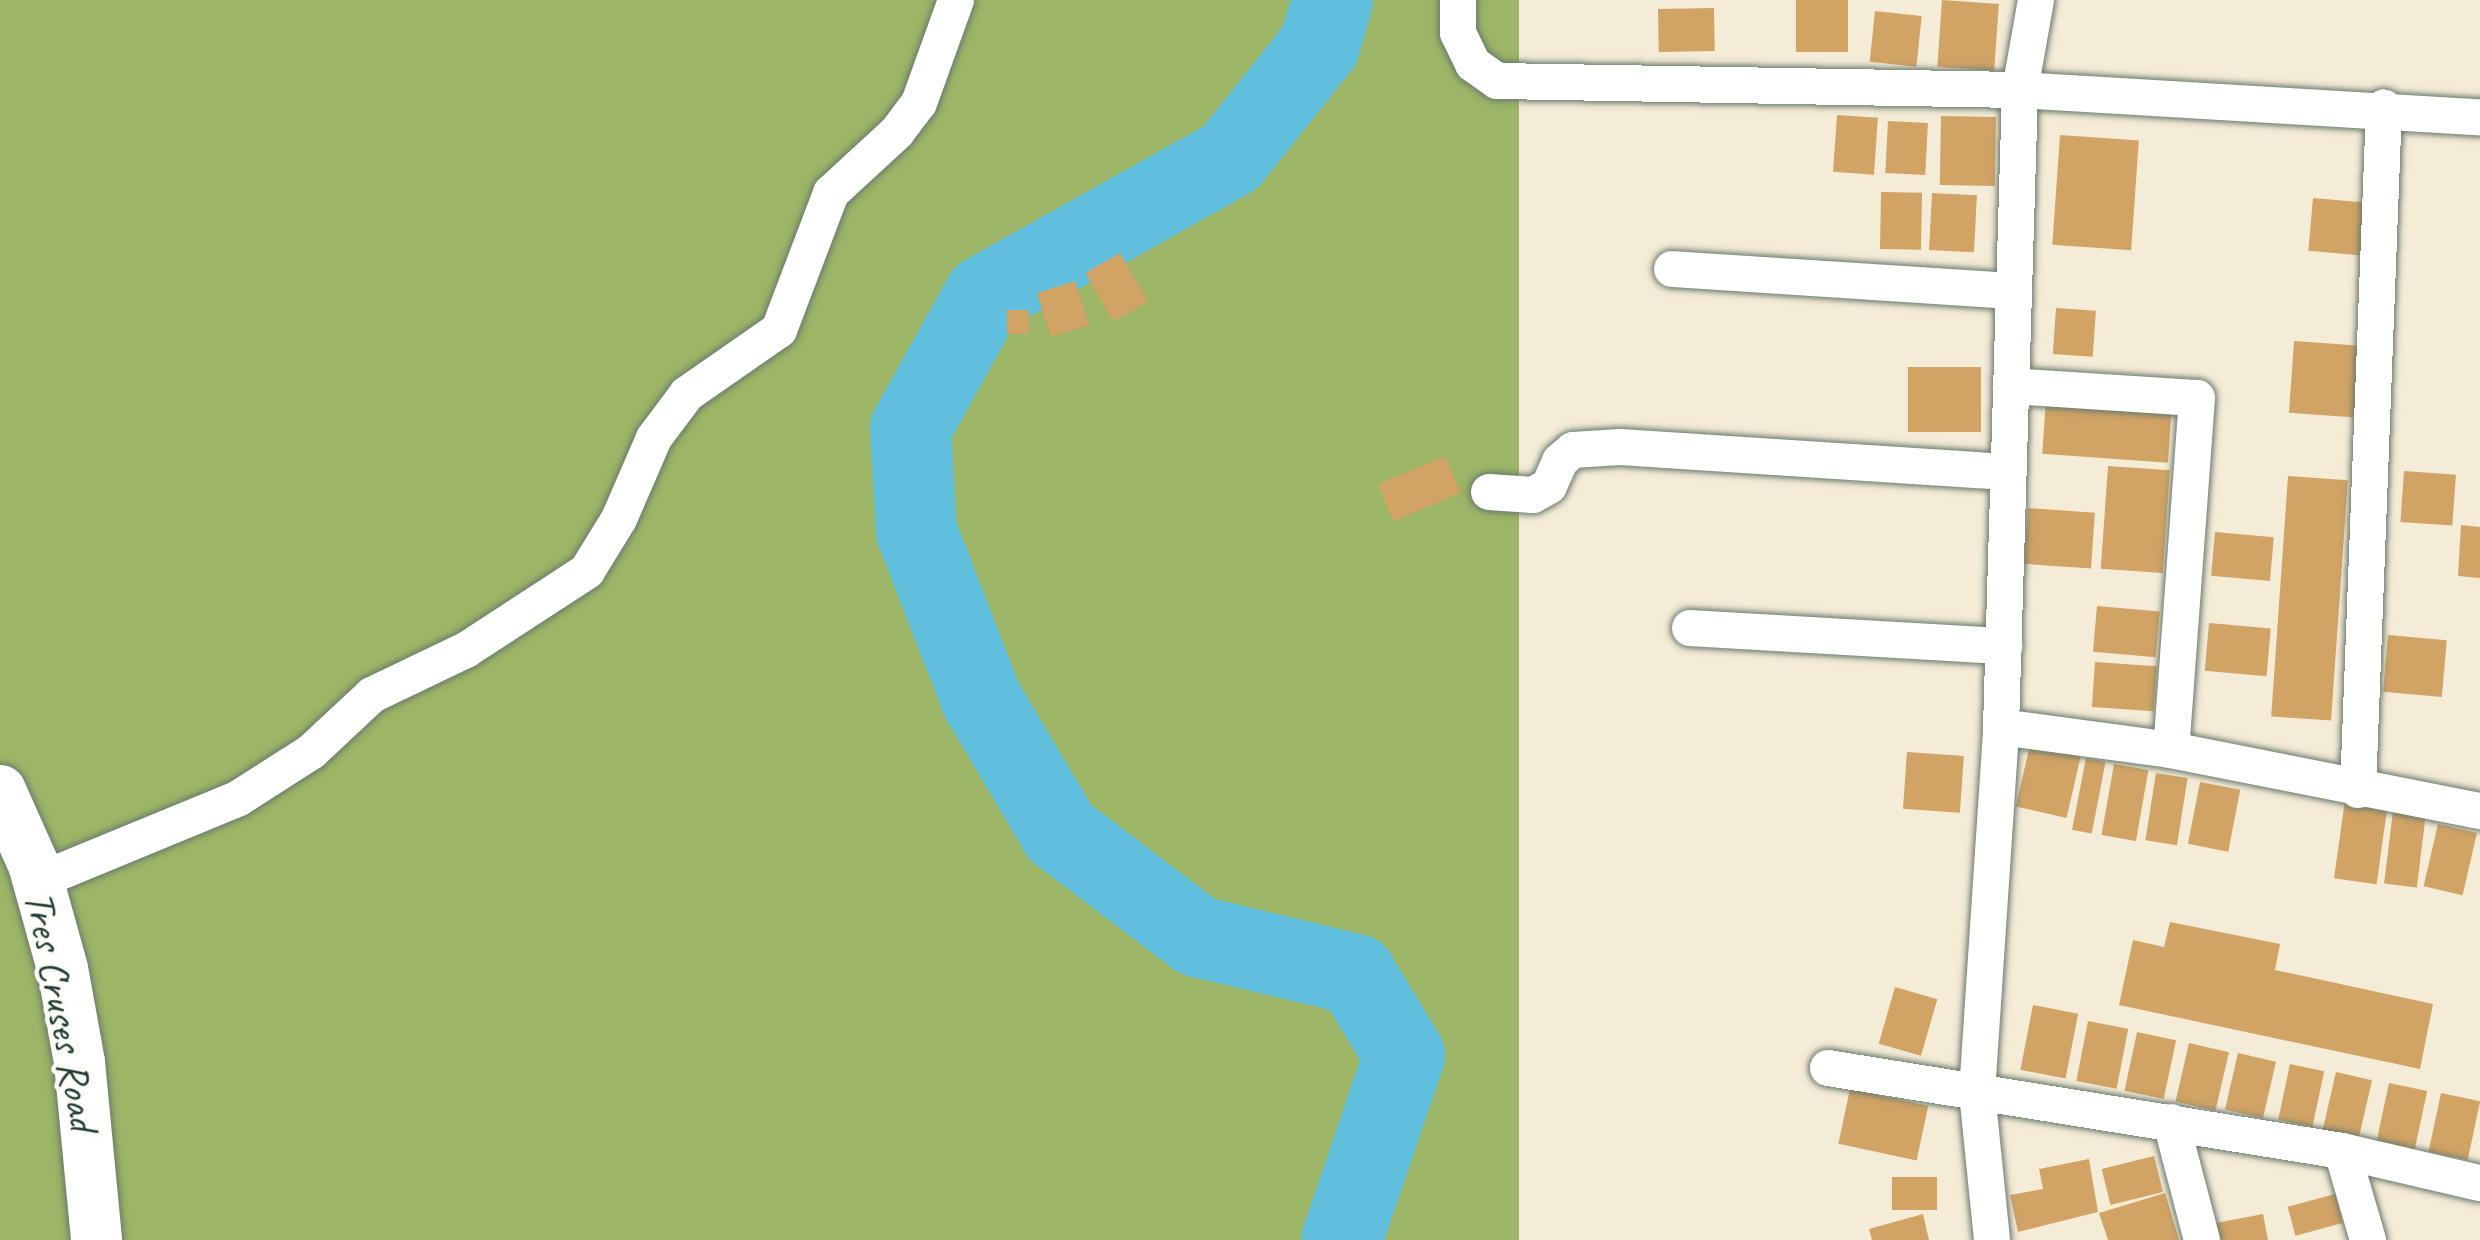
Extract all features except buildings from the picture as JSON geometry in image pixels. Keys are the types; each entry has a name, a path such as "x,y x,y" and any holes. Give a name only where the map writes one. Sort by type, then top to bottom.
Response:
{"main road":[{"name":"Tres Cruses Road","path":"0,790 38,881 62,968 79,1062 96,1240"}],"street":[{"path":"38,881 238,798 311,752 372,695 499,631 587,571 619,519 654,438 687,394 779,329 831,193 897,132 919,103 956,0"},
{"path":"1457,0 1458,33 1473,64 1497,81 2020,90 2480,116"},
{"path":"1992,1240 1977,1093 2001,727 2020,90 2036,0"},
{"path":"2358,790 2384,107"},
{"path":"1672,269 2013,291"},
{"path":"2011,386 2197,398 2171,750"},
{"path":"1490,492 1533,495 1549,486 1560,461 1573,450 1620,448 2006,472"},
{"path":"1690,628 2004,646"},
{"path":"2001,727 2171,750 2480,811"},
{"path":"1828,1068 2342,1151 2480,1183"},
{"path":"2171,1122 2203,1240"},
{"path":"2342,1151 2368,1240"}],"green space":[{"path":"0,0 1519,0 1519,1240 0,1240"}],"waterway":[{"path":"1332,0 1319,45 1230,157 984,295 910,428 916,531 981,699 1060,832 1197,936 1355,974 1404,1055 1341,1240"}]}
